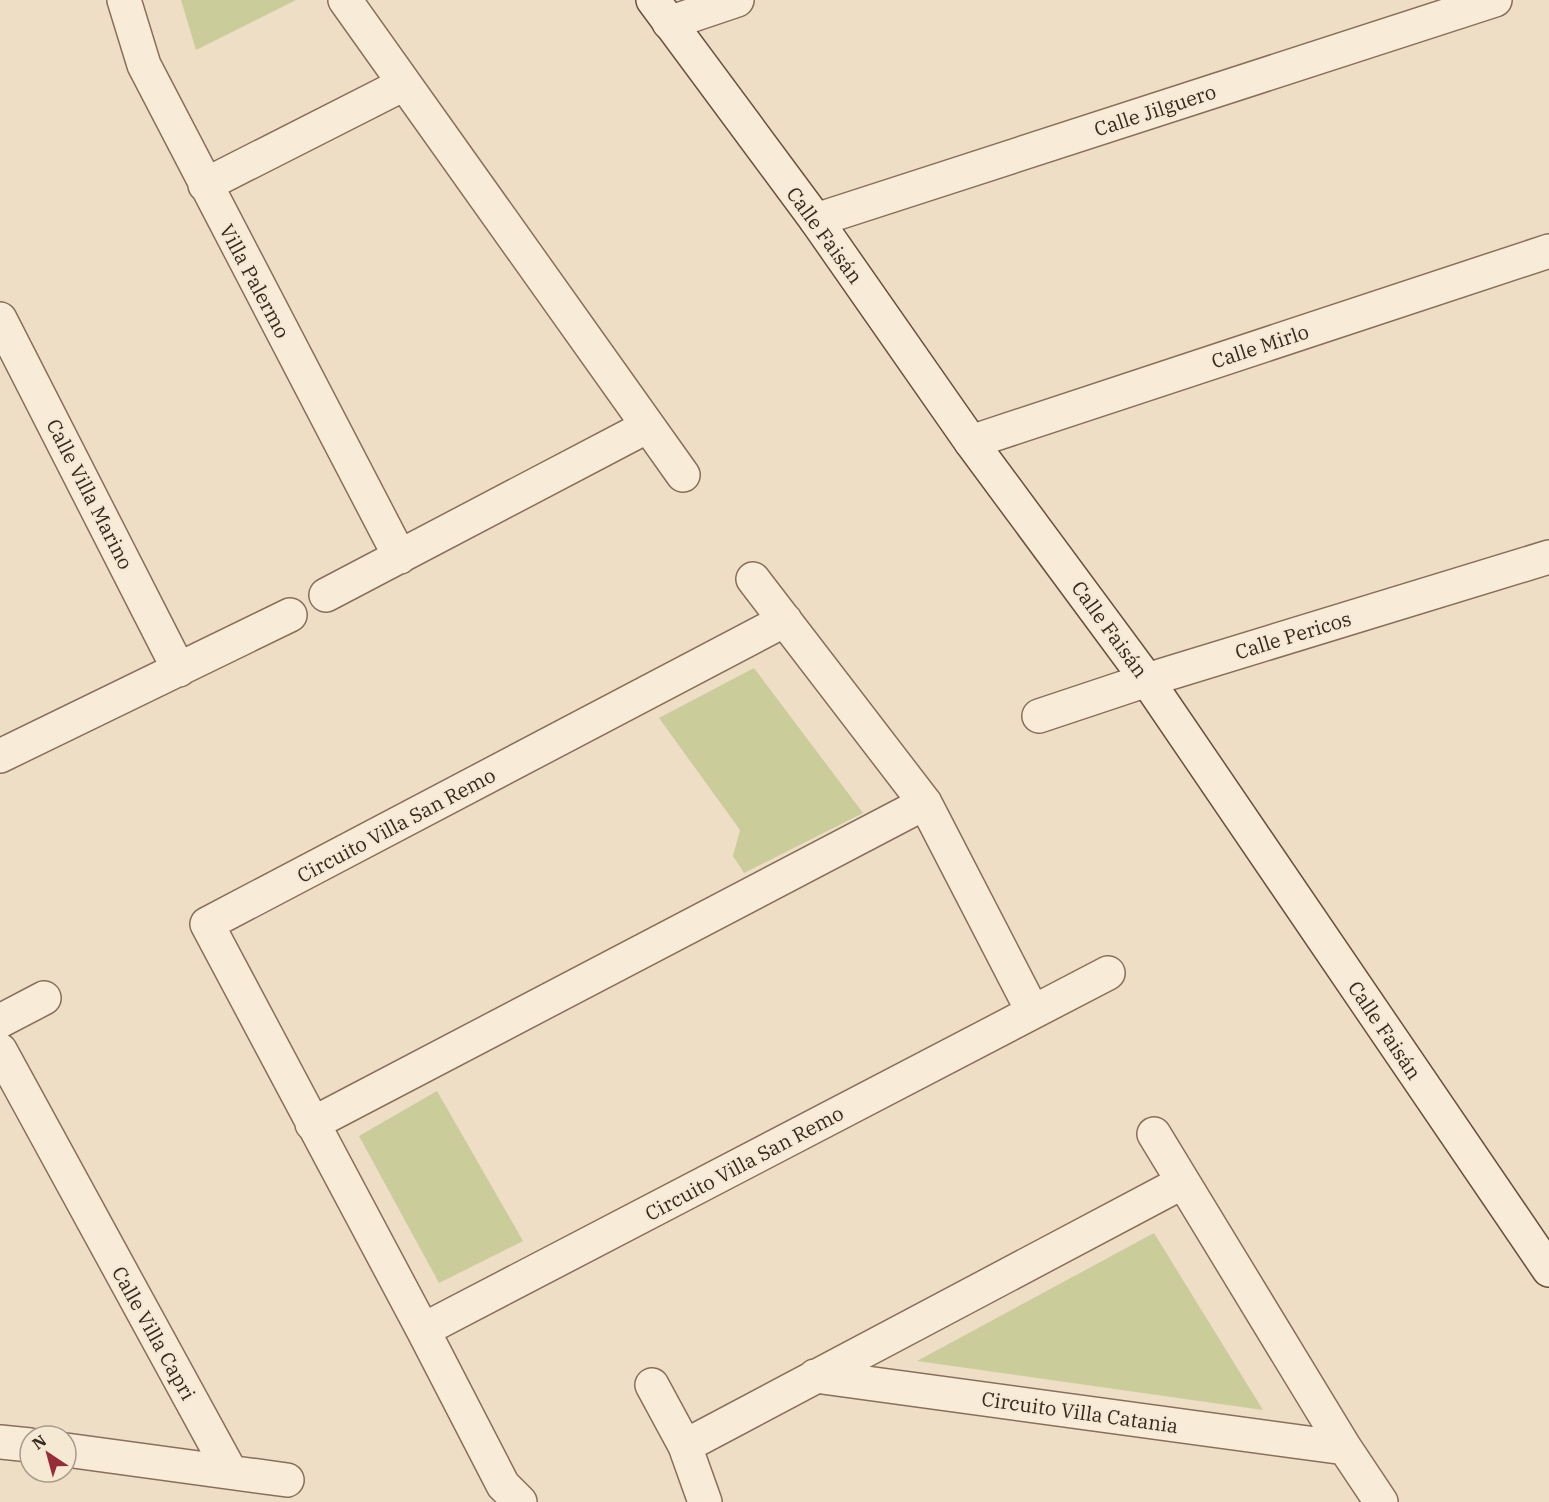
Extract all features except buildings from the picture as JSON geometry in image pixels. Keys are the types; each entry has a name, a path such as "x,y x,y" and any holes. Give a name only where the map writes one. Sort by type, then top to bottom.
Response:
{"street":[{"name":"Villa Palermo","path":"124,0 144,65 204,185 400,557"},
{"path":"345,0 683,475"},
{"path":"661,11 737,0"},
{"name":"Calle Jilguero","path":"816,220 1495,0"},
{"name":"Calle Faisán","path":"661,11 816,220 971,442 1147,680 1549,1270"},
{"path":"204,185 404,84"},
{"name":"Calle Mirlo","path":"971,442 1549,251"},
{"name":"Calle Villa Marino","path":"0,319 179,670"},
{"path":"326,595 648,426"},
{"name":"Calle Pericos","path":"1039,716 1147,680 1549,557"},
{"path":"753,579 925,803 1033,1012"},
{"path":"0,756 290,615"},
{"name":"Circuito Villa San Remo","path":"508,1496 423,1330 207,924 785,620"},
{"path":"312,1124 925,803"},
{"name":"Circuito Villa San Remo","path":"423,1330 1108,973"},
{"path":"0,1021 44,998"},
{"name":"Calle Villa Capri","path":"0,1050 230,1471"},
{"path":"1154,1134 1345,1448 1381,1502"},
{"path":"685,1446 1183,1182"},
{"name":"Circuito Villa Catania","path":"815,1376 1345,1448"},
{"path":"652,1385 685,1446 705,1502"},
{"path":"0,1442 18,1444"},
{"path":"78,1452 287,1480"}],"green space":[{"path":"181,0 296,0 196,50"},
{"path":"754,668 863,813 744,873 733,856 740,830 659,718"},
{"path":"437,1091 523,1241 439,1283 359,1136"},
{"path":"1154,1233 1263,1410 917,1361"}]}
